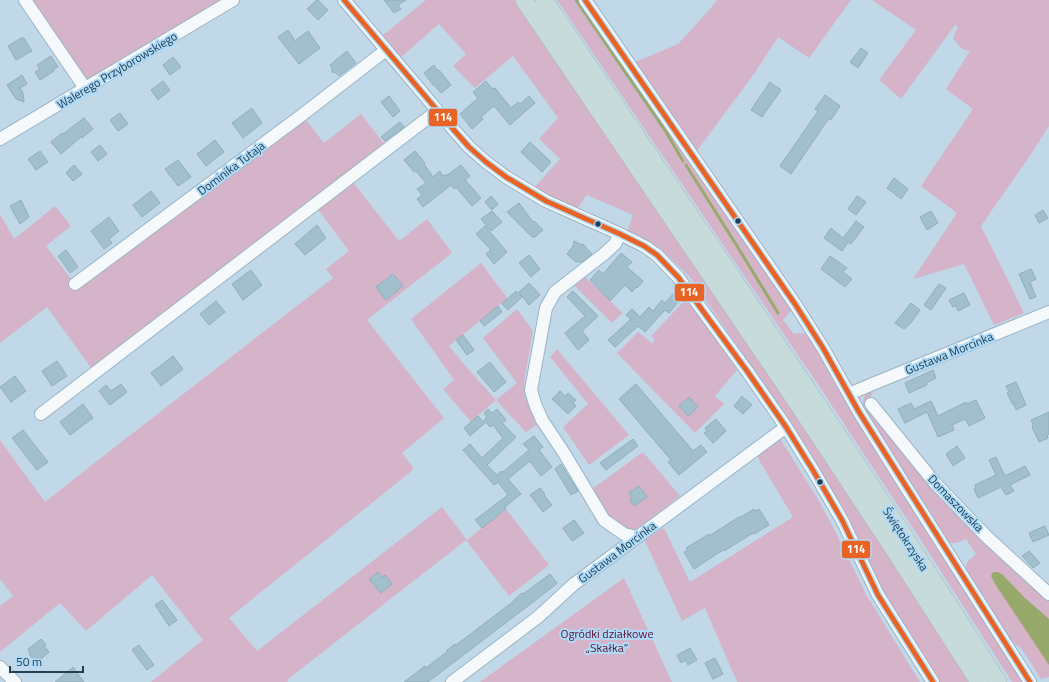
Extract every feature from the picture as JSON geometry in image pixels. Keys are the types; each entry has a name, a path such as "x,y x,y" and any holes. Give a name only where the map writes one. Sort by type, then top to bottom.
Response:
{"highway":[{"path":"524,0 806,402"},
{"path":"544,0 751,305 806,402"},
{"name":"Świętokrzyska","path":"806,402 895,552 979,682"},
{"name":"Świętokrzyska","path":"806,402 888,512 998,682"}],"street":[{"path":"25,0 85,88"},
{"name":"Walerego Przyborowskiego","path":"0,139 233,0"},
{"path":"344,0 469,147 486,162 506,177 546,201 644,246 657,255 678,277 786,427 842,520 878,595 933,682"},
{"path":"585,0 795,304 840,376 859,412 1030,682"},
{"name":"Dominika Tutaja","path":"74,284 302,115 386,50"},
{"path":"41,414 438,111"},
{"path":"620,234 615,244 604,254 555,292 546,308 532,390 535,404 542,420 564,453 604,520 624,534 637,537"},
{"name":"Gustawa Morcinka","path":"849,394 1049,312"},
{"name":"Domaszowska","path":"872,404 935,483 987,537 1049,594"},
{"name":"Gustawa Morcinka","path":"452,682 538,617 574,584 786,427"},
{"path":"0,667 15,682"}],"green space":[{"path":"31,0 224,0 87,82"},
{"path":"426,0 515,0 711,287 894,563 970,682 939,682 883,593 844,512 794,428 689,276 663,251 646,240 627,232 633,215 587,195 576,210 533,189 560,159 539,139 558,118 513,56 475,88 453,66 466,54 439,24 399,59 382,36"},
{"path":"557,0 580,0 792,307 790,312 783,320 794,334 807,334 1024,682 1012,682 819,386"},
{"path":"717,0 851,0 809,58 778,37 754,74 696,152 633,63 678,44"},
{"path":"872,0 1049,0 1049,126 981,226 1024,313 994,325 964,264 913,279 957,213 921,186 973,109 946,89 970,51 967,51 958,45 953,38 958,27 955,25 901,99 879,80 916,30"},
{"path":"361,114 386,146 92,369 47,307 0,343 0,214 14,239 55,206 71,226 46,246 75,284 302,115 324,143"},
{"path":"352,181 399,241 427,219 452,253 367,320 444,418 402,453 414,469 229,618 257,651 442,507 467,540 506,509 549,565 509,596 466,540 287,680 288,682 151,682 203,640 152,575 86,631 60,603 0,652 0,606 13,596 0,579 0,440 45,502 333,278 326,269 349,251 317,208"},
{"path":"481,263 508,299 449,346 496,400 471,422 443,389 454,380 411,319"},
{"path":"584,276 623,313 612,323 574,285"},
{"path":"687,298 737,370 715,396 724,404 695,433 617,353 638,332 652,343 655,340 651,336"},
{"path":"517,309 533,331 525,376 524,394 537,425 526,432 496,400 517,383 483,338"},
{"path":"557,349 629,435 589,465 563,427 588,404 550,357"},
{"path":"874,388 867,402 999,554 1049,601 1049,677 1041,679 1021,648 1010,641 965,568 968,561 976,554 966,539 953,543 944,538 863,407 865,395"},
{"path":"779,437 831,523 867,596 920,682 737,682 705,608 682,621 644,539 664,528 690,582 793,517 759,460 757,454"},
{"path":"643,452 680,496 633,532 624,528 609,517 592,489"},
{"name":"Ogródki działkowe „Skałka”","path":"624,578 672,682 480,682"}],"shaded area":[{"path":"993,572 1002,574 1024,597 1049,619 1049,665 995,584 991,576"}],"building":[{"path":"317,0 328,10 318,20 307,9"},
{"path":"384,0 406,0 398,5 401,9 394,13"},
{"path":"288,30 295,41 308,31 320,48 299,64 278,37"},
{"path":"21,38 24,38 32,51 16,60 8,46"},
{"path":"861,48 868,53 858,68 850,62"},
{"path":"347,51 356,63 339,76 332,72 330,65"},
{"path":"51,56 58,67 40,80 35,72 40,69 37,65"},
{"path":"173,57 181,67 170,75 163,65"},
{"path":"434,65 451,85 441,93 424,73"},
{"path":"22,75 27,84 20,88 23,93 24,102 16,99 7,85"},
{"path":"163,81 170,90 158,100 151,90"},
{"path":"486,81 492,89 495,88 511,108 518,102 520,104 529,96 535,103 510,125 494,106 481,117 483,119 472,129 460,114 478,98 473,92"},
{"path":"770,82 781,90 762,117 751,110"},
{"path":"825,95 840,106 831,120 829,118 791,174 780,166 818,111 815,109"},
{"path":"389,96 400,111 393,117 381,102"},
{"path":"252,108 262,123 243,138 232,123"},
{"path":"120,113 128,124 118,131 110,120"},
{"path":"84,118 93,129 61,154 51,142"},
{"path":"400,122 404,127 385,141 381,137"},
{"path":"215,140 224,152 206,166 197,154"},
{"path":"530,142 551,162 542,172 521,152"},
{"path":"100,145 107,154 98,161 91,152"},
{"path":"40,151 48,162 36,170 28,159"},
{"path":"415,151 425,163 424,164 433,177 440,171 443,176 449,174 461,165 470,176 465,180 481,198 472,206 456,187 454,189 451,185 423,207 417,199 422,195 417,189 426,183 404,160"},
{"path":"178,160 191,177 178,186 165,169"},
{"path":"74,165 82,174 73,181 66,173"},
{"path":"894,178 908,189 901,199 887,188"},
{"path":"151,191 160,203 142,217 133,205"},
{"path":"491,196 498,204 492,210 485,202"},
{"path":"857,196 866,202 856,215 848,209"},
{"path":"21,200 29,217 20,224 10,206"},
{"path":"519,203 533,222 534,221 543,230 535,237 532,237 507,212"},
{"path":"1043,210 1048,218 1039,223 1035,215"},
{"path":"492,211 502,222 491,231 481,219"},
{"path":"931,211 938,223 927,230 920,217"},
{"path":"109,217 119,231 109,239 112,243 104,249 91,231"},
{"path":"856,221 864,227 851,244 848,242 842,251 824,238 831,228 843,238"},
{"path":"317,225 326,238 305,255 295,244"},
{"path":"485,226 507,252 494,264 486,254 491,250 476,234"},
{"path":"574,241 582,245 583,244 592,254 582,262 576,262 567,254 573,246"},
{"path":"66,250 78,267 70,273 58,256"},
{"path":"621,253 632,262 627,267 643,281 632,292 625,285 610,301 590,280 599,270 603,274"},
{"path":"529,255 540,269 531,277 519,263"},
{"path":"830,256 847,268 843,272 852,279 845,287 821,269"},
{"path":"1031,269 1036,279 1030,282 1036,297 1030,299 1019,274"},
{"path":"251,270 262,285 243,300 232,284"},
{"path":"393,274 403,286 386,300 376,287"},
{"path":"529,283 540,295 529,305 519,292"},
{"path":"939,284 946,288 931,310 924,305"},
{"path":"516,291 522,297 508,310 502,304"},
{"path":"573,291 598,316 582,331 589,340 578,350 565,333 585,316 567,297"},
{"path":"964,293 970,305 958,311 956,306 953,307 949,300"},
{"path":"673,294 680,300 669,313 665,310 645,332 638,326 615,347 608,340 631,319 626,315 632,309 640,317 649,307 653,311 662,300 665,303"},
{"path":"216,301 225,312 209,325 200,314"},
{"path":"911,303 920,310 910,324 904,329 895,323"},
{"path":"498,306 502,312 484,326 480,321"},
{"path":"463,335 474,350 467,355 456,340"},
{"path":"173,356 183,369 161,386 151,373"},
{"path":"57,361 67,376 52,386 42,371"},
{"path":"490,362 506,382 494,392 477,372"},
{"path":"933,370 936,378 926,383 927,385 909,393 905,383"},
{"path":"15,376 26,391 11,402 0,387"},
{"path":"1016,382 1026,405 1016,410 1007,393 1009,392 1006,386"},
{"path":"121,384 127,392 110,405 99,391 106,385 111,391"},
{"path":"636,384 693,451 701,445 707,452 679,475 668,462 671,460 619,399"},
{"path":"560,391 565,396 568,393 576,400 573,403 576,406 568,414 552,399"},
{"path":"742,396 752,405 743,414 734,406"},
{"path":"689,397 698,407 688,416 679,406"},
{"path":"976,400 985,418 969,426 965,419 952,425 954,430 938,437 927,412 905,423 898,409 911,403 914,409 931,401 938,416 966,402 967,404"},
{"path":"83,404 93,418 70,435 60,422"},
{"path":"488,409 492,413 497,409 506,420 502,423 516,437 487,465 497,475 502,471 503,472 529,450 523,444 534,436 543,447 539,450 552,467 541,476 530,461 508,479 521,494 505,507 506,509 482,528 475,520 508,495 498,482 494,485 463,450 470,444 482,458 503,438 493,425 490,427 484,420 487,417 484,413"},
{"path":"1049,412 1048,438 1039,442 1032,427 1033,424 1031,420"},
{"path":"478,416 485,423 470,436 464,428"},
{"path":"716,419 726,431 713,443 704,433 707,431 705,428"},
{"path":"23,430 48,462 37,470 12,438"},
{"path":"633,439 638,446 606,470 600,463"},
{"path":"957,446 965,458 953,466 946,454"},
{"path":"996,457 1005,476 1025,466 1030,475 1010,485 1014,491 1006,495 1001,487 978,498 974,489 976,488 975,485 996,475 989,460"},
{"path":"561,464 578,491 571,495 555,469"},
{"path":"639,486 647,497 634,506 630,500 632,498 629,493"},
{"path":"540,488 552,505 543,512 530,495"},
{"path":"754,509 755,511 759,509 769,525 724,551 723,550 694,569 684,552 688,550 686,548"},
{"path":"574,520 584,533 572,541 563,528"},
{"path":"1045,526 1049,535 1033,542 1029,533"},
{"path":"1029,551 1040,563 1033,568 1022,556"},
{"path":"378,572 382,577 385,575 392,584 381,593 369,579"},
{"path":"550,574 557,583 554,586 428,682 404,682 425,666 426,668 448,651 447,650 455,644 456,645 514,601 522,593 523,594"},
{"path":"162,600 177,620 169,626 155,605"},
{"path":"41,639 49,652 36,663 29,654 28,649"},
{"path":"139,645 154,665 147,670 132,650"},
{"path":"690,648 697,660 688,665 685,660 681,663 677,655"},
{"path":"715,658 723,674 713,679 705,663"},
{"path":"73,667 84,682 55,682"}],"waterway":[{"path":"576,0 666,132 683,161"},
{"path":"686,165 778,313"}],"transit line":[{"name":"114","path":"344,0 453,129 469,147 486,162 506,177 546,201 644,246 657,255 678,277 786,427 842,520 878,595 933,682"},
{"name":"114","path":"585,0 795,304 823,348 859,412 1030,682"}]}
